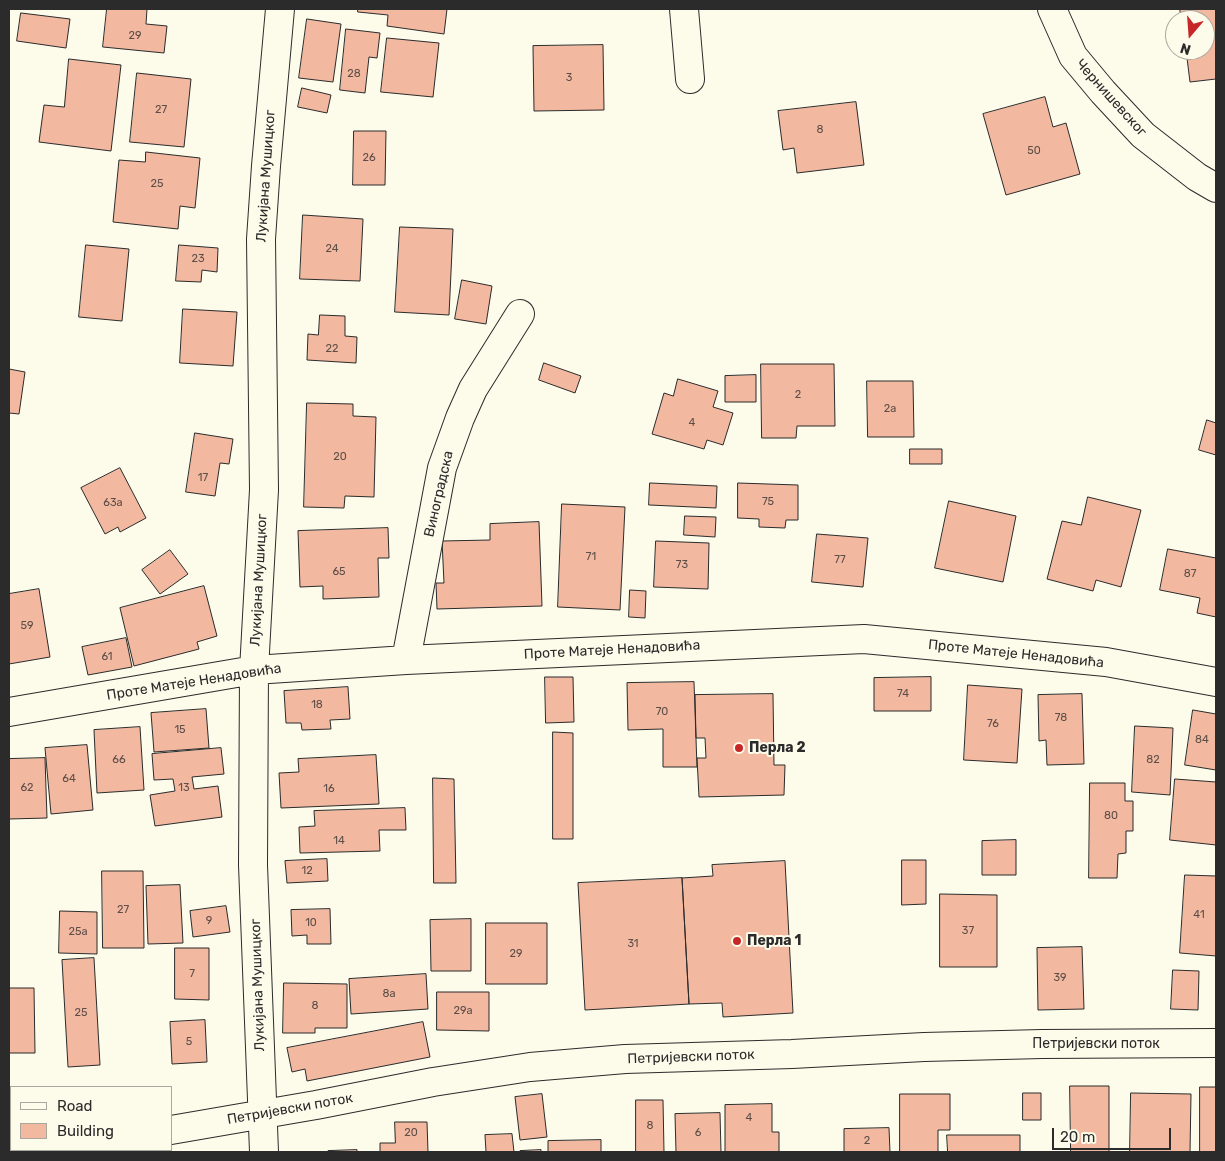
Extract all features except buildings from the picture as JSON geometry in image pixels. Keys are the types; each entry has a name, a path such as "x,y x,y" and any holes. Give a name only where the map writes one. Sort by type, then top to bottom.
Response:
{"street":[{"name":"Лукијана Мушицког","path":"264,1152 253,865 254,670 264,490 261,239 267,147 280,9"},
{"path":"684,9 690,79"},
{"name":"Чернишевског","path":"1052,9 1072,56 1103,92 1143,135 1197,177 1216,188"},
{"name":"Виноградска","path":"406,660 442,468 460,418 473,389 520,314"},
{"name":"Проте Матеје Ненадовића","path":"9,712 254,670 406,660 864,639 1106,662 1216,682"},
{"name":"Петријевски поток","path":"172,1130 263,1115 433,1082 530,1067 625,1059 1032,1044 1216,1043"}],"place":[{"name":"Перла 2","path":"739,748"},
{"name":"Перла 1","path":"737,941"}]}
